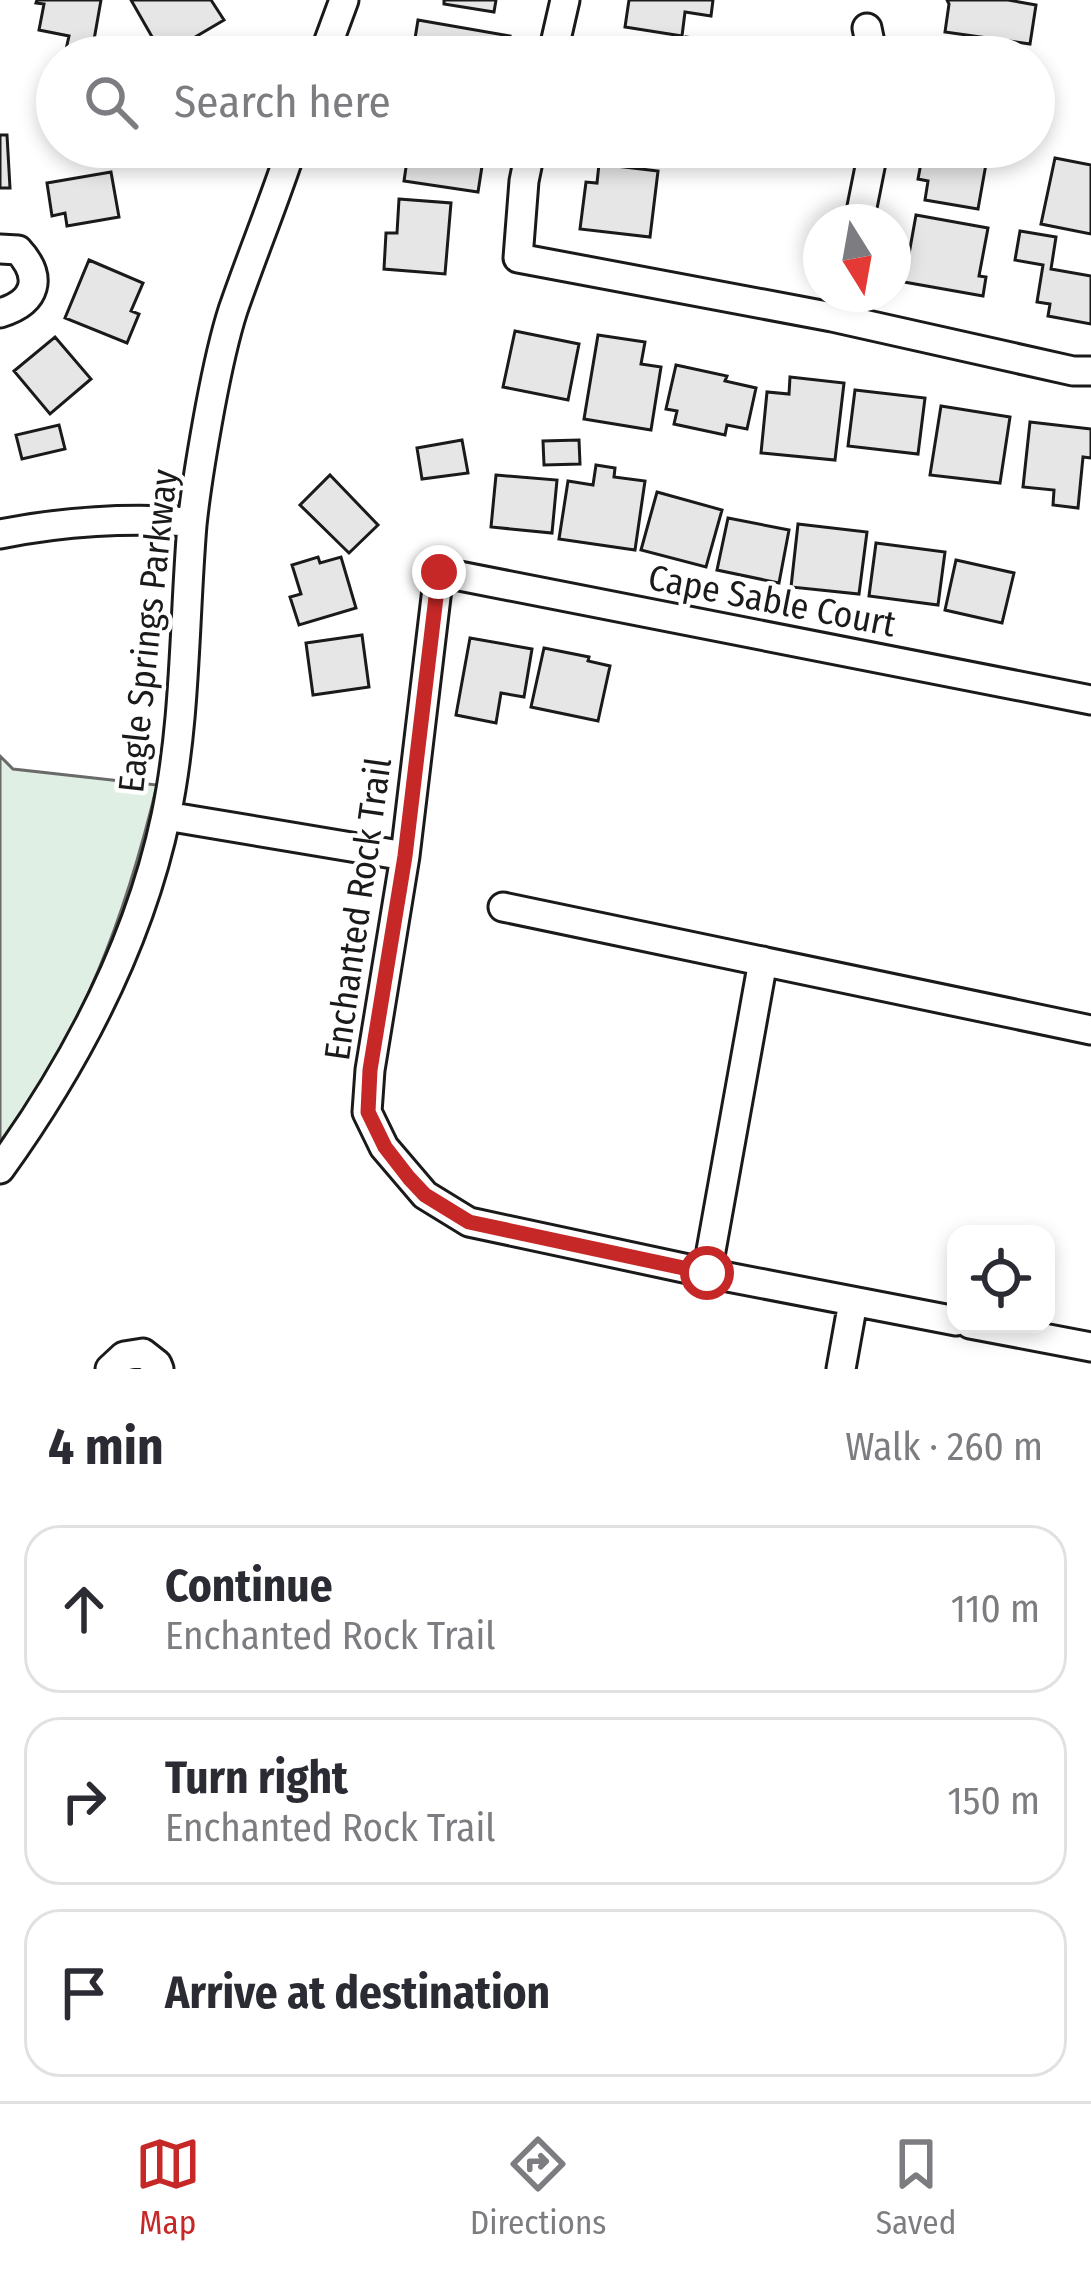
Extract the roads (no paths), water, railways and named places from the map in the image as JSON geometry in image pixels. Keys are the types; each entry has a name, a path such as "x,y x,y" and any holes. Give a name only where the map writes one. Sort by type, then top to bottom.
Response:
{"street":[{"path":"331,36 344,0"},
{"path":"557,36 565,0"},
{"path":"867,28 869,36"},
{"name":"Eagle Springs Parkway","path":"0,1169 58,1082 100,1005 129,937 166,815 179,725 193,522 210,406 232,314 284,168"},
{"path":"527,168 518,258 803,301"},
{"path":"863,204 870,168"},
{"path":"0,248 18,250 32,264 34,282 28,297 0,313"},
{"path":"859,312 1054,368 1091,370"},
{"path":"0,534 108,519 193,522"},
{"name":"Cape Sable Court","path":"439,572 1091,700"},
{"name":"Enchanted Rock Trail","path":"439,572 405,856 370,1070 368,1112 385,1147 425,1195 469,1222 947,1319"},
{"path":"166,815 405,856"},
{"path":"503,907 1091,1030"},
{"path":"707,1273 763,961"},
{"path":"841,1369 854,1302"},
{"path":"1017,1333 1091,1347"},
{"path":"110,1369 124,1356 143,1353 159,1369"}]}
